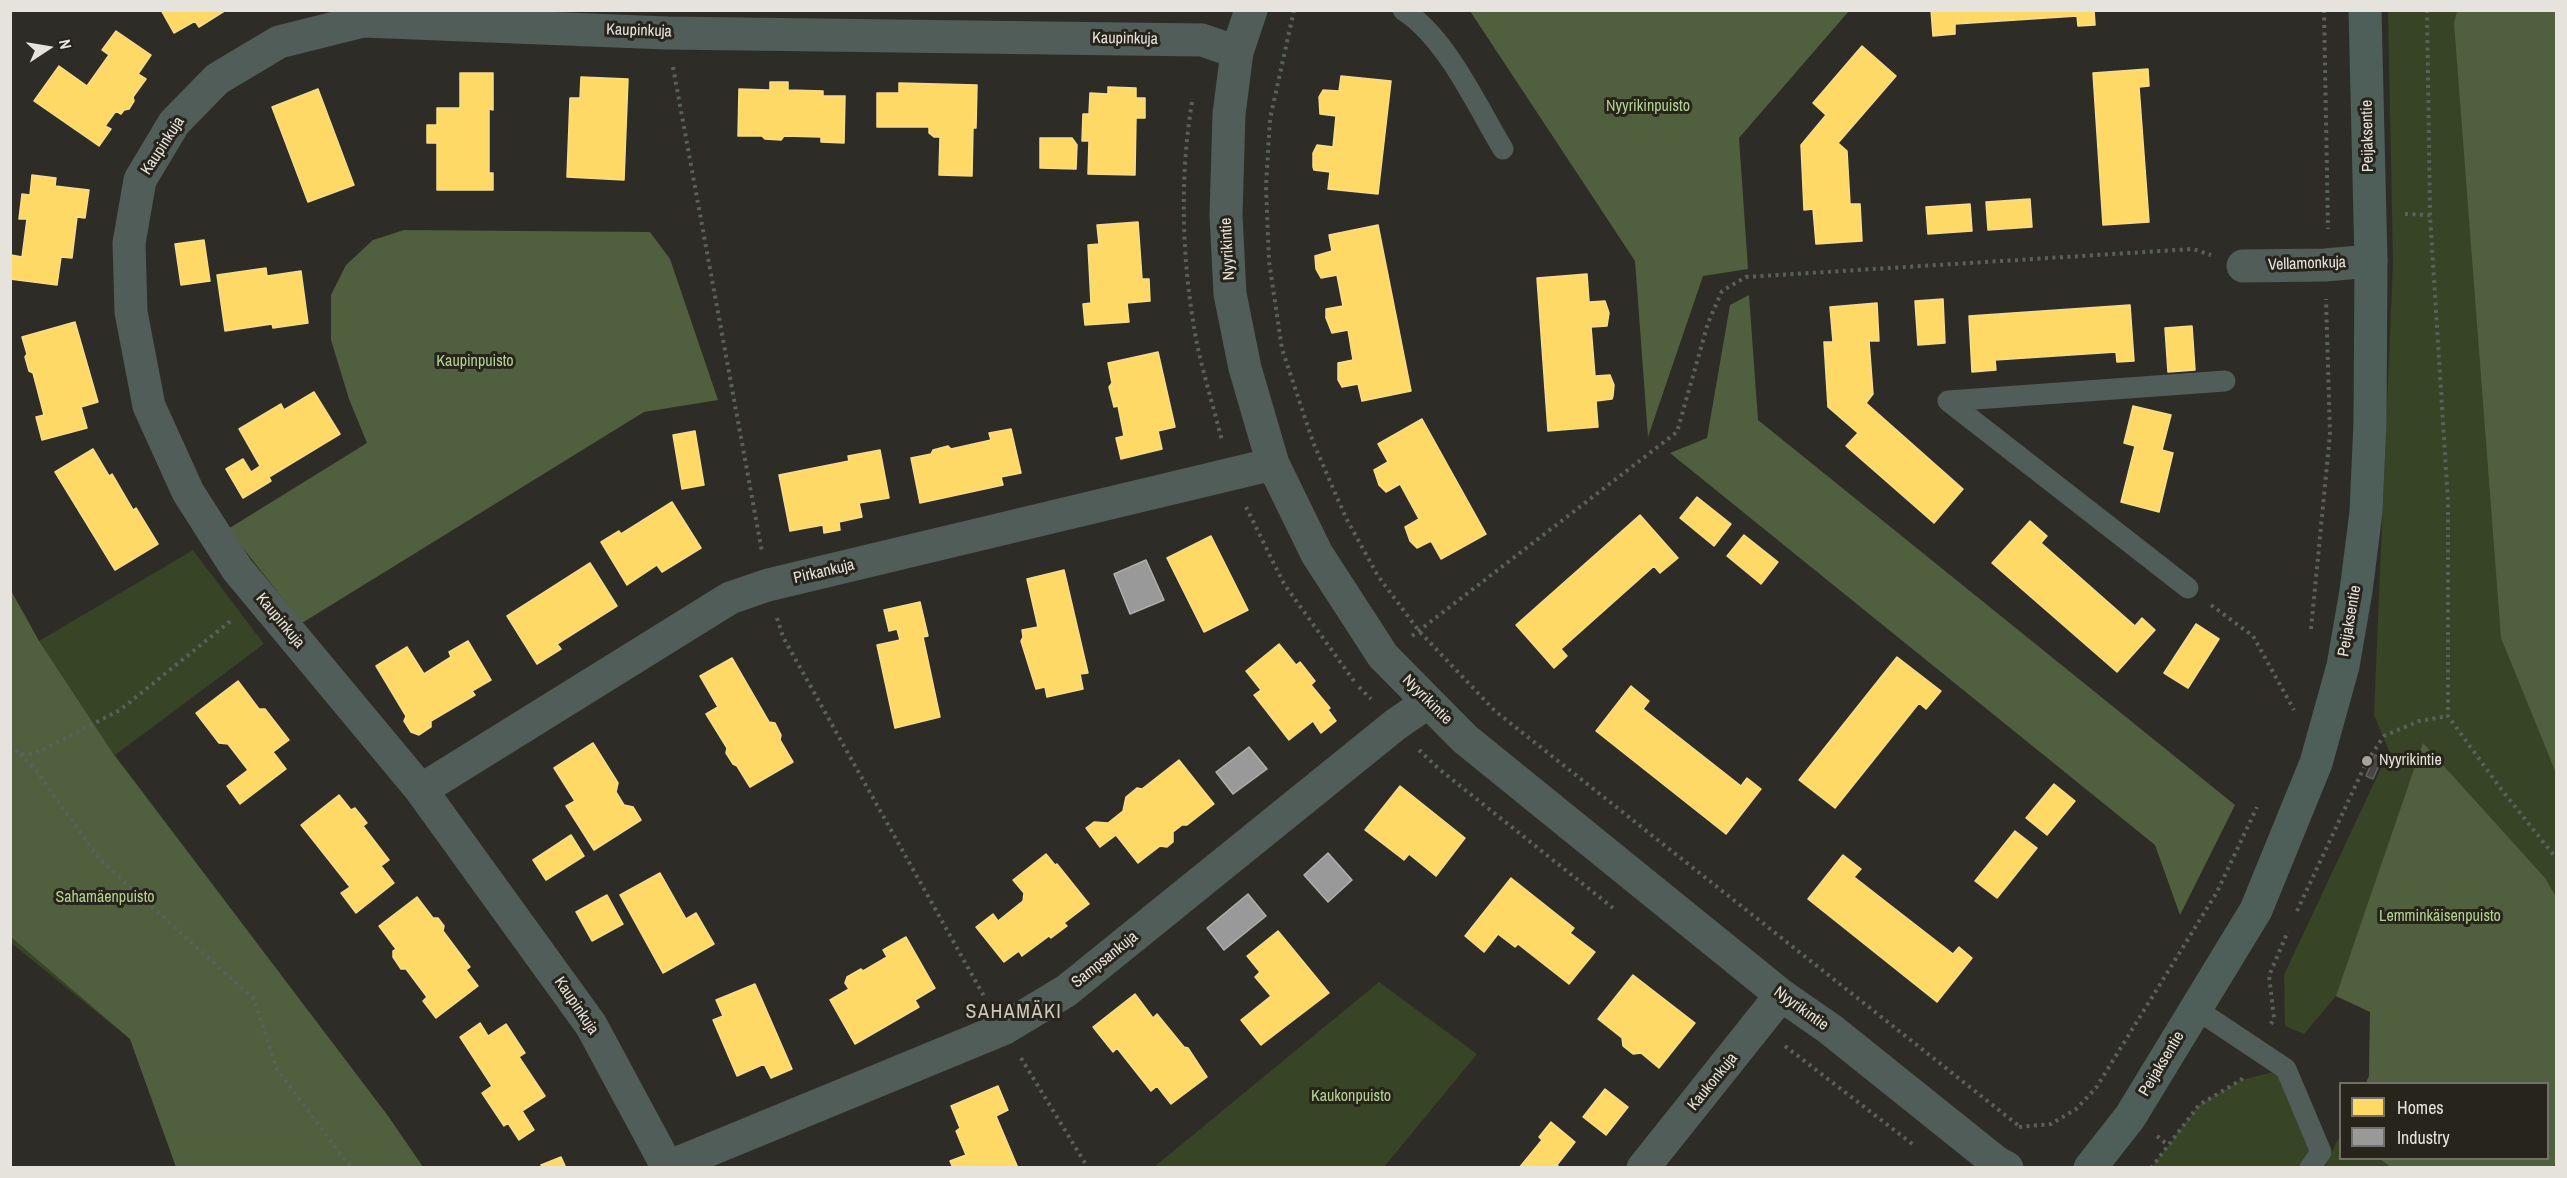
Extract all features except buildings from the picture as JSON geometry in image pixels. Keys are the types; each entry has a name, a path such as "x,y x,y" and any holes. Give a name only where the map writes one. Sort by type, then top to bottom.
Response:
{"street":[{"name":"Nyyrikintie","path":"1251,10 1237,52 1229,114 1226,215 1230,294 1245,368 1273,464 1317,554 1383,656 1465,739 1781,995 1830,1029 2002,1165"},
{"name":"Peijaksentie","path":"2090,1167 2130,1116 2256,910 2316,763 2343,666 2366,512 2370,422 2371,261 2366,10"},
{"name":"Kaupinkuja","path":"668,1167 591,1025 421,790 237,569 188,492 148,406 131,312 129,243 141,180 174,123 217,80 279,42 363,21 667,33 1202,40 1237,52"},
{"name":"Vellamonkuja","path":"2243,266 2325,265 2371,261"},
{"name":"Pirkankuja","path":"421,790 730,598 768,585 1273,464"},
{"name":"Sampsankuja","path":"668,1167 1003,1029 1066,991 1395,725 1428,702"},
{"name":"Kaukonkuja","path":"1643,1167 1781,995"}],"lane":[{"path":"1403,10 1412,16 1442,47 1503,149"},
{"path":"2188,588 1948,401 2225,381"},
{"path":"2196,1009 2286,1069 2321,1152 2310,1167"}],"path":[{"path":"1294,10 1270,119 1266,186 1269,261 1282,349 1313,442 1346,518 1378,576 1419,631 1494,711 2019,1126 2051,1124 2076,1109 2096,1088 2217,892 2258,805"},
{"path":"2310,637 2330,434 2325,265 2329,211 2324,10"},
{"path":"2427,10 2430,215 2448,502 2448,716 2501,789 2556,858"},
{"path":"667,33 768,585 783,637 1003,1029 1088,1167"},
{"path":"1192,99 1184,190 1187,267 1197,344 1230,476 1284,584 1351,677 1438,769 1622,915"},
{"path":"1351,677 1419,631 1677,432 1708,323 1722,291 1746,277 2193,249 2243,266"},
{"path":"2188,588 2253,636 2299,718 2300,707"},
{"path":"20,754 34,754 56,745 120,710 229,621 264,602"},
{"path":"2293,920 2367,761 2384,736 2419,721 2448,716"},
{"path":"10,745 35,769 100,860 254,999 277,1069 351,1167"},
{"path":"2151,1167 2199,1105 2241,1080 2258,1051 2274,1018 2269,976 2288,930"},
{"path":"1759,1025 1924,1153"},
{"path":"2002,1165 2019,1126"}],"green space":[{"name":"Nyyrikinpuisto","path":"1470,11 1849,11 1739,138 1748,269 1703,276 1648,437 1635,261"},
{"name":"Lemminkäisenpuisto","path":"2388,11 2556,11 2556,1167 2325,1167 2339,1137 2339,1160 2549,1160 2549,1082 2366,1082 2369,1076 2370,1011 2336,996 2304,1034 2285,1026 2284,975 2389,751 2374,715 2393,263"},
{"path":"2457,11 2556,11 2556,773 2501,638 2454,23"},
{"name":"Kaupinpuisto","path":"404,230 650,232 670,259 718,400 644,412 302,623 228,529 367,443 349,399 331,340 331,295 346,265 373,240"},
{"path":"1749,295 1758,420 2235,805 2180,915 2155,845 1670,453 1707,438 1730,305"},
{"name":"Sahamäenpuisto","path":"193,550 264,644 115,755 388,1116 423,1167 176,1167 130,1039 11,943 10,589 39,641"},
{"name":"Sahamäenpuisto","path":"10,589 39,641 114,755 388,1116 423,1167 176,1167 130,1039 11,937"},
{"path":"2423,743 2545,878 2556,897 2556,1167 2391,1167 2381,1160 2549,1160 2549,1082 2366,1082 2369,1076 2370,1012 2336,996"},
{"name":"Kaukonpuisto","path":"1379,982 1477,1054 1384,1167 1154,1167"},
{"path":"2286,1069 2321,1152 2310,1167 2151,1168 2199,1105 2241,1080"}],"place":[{"name":"Nyyrikintie","path":"2367,761"}],"district":[{"name":"SAHAMÄKI","path":"1014,1013"}]}
